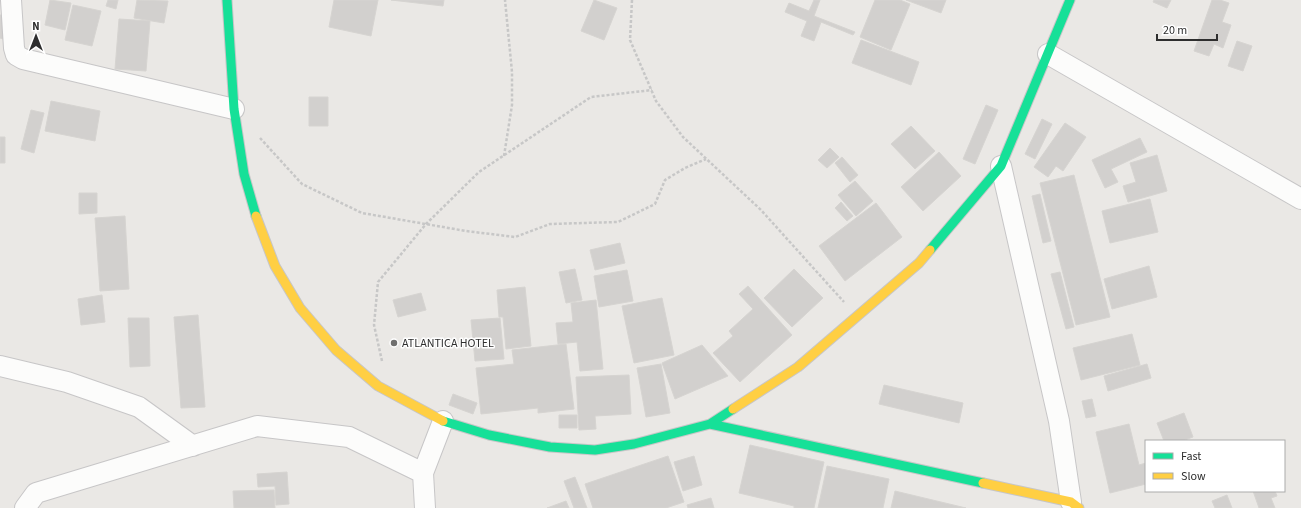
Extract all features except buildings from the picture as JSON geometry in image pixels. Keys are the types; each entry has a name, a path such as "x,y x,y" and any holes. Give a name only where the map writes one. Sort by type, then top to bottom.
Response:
{"main road":[{"path":"226,0 234,109 244,174 258,225 275,266 300,308 336,350 378,386 443,421 489,435 550,447 595,450 634,444 710,424 798,367 919,263 1001,166 1048,54 1068,1"},
{"path":"710,424 766,438 1075,505"}],"street":[{"path":"11,0 14,48 16,55 22,59 234,109"},
{"path":"1048,54 1301,199"},
{"path":"1001,166 1059,421 1075,505"},
{"path":"0,366 67,382 140,407 193,446"},
{"path":"426,508 423,473 443,421"},
{"path":"25,508 36,493 257,426 349,437 423,473"}],"path":[{"path":"504,156 512,105 512,72 505,0"},
{"path":"632,0 630,40 656,101 684,137 761,210 857,316"},
{"path":"382,362 374,325 378,282 426,224 479,172 591,97 652,90"},
{"path":"255,132 302,184 362,213 515,238 550,224 618,222 655,204 665,180 685,168 706,159"}],"traffic: fast":[{"path":"227,0 234,109 244,174 256,216"},
{"path":"930,250 1001,166 1070,0"},
{"path":"443,421 489,435 550,447 595,450 634,444 710,424 733,409"},
{"path":"710,424 983,483"}],"traffic: slow":[{"path":"256,216 275,266 300,308 336,350 378,386 443,421"},
{"path":"733,409 798,367 919,263 930,250"},
{"path":"983,483 1071,502 1079,508"}],"place":[{"name":"ATLANTICA HOTEL","path":"394,343"}]}
